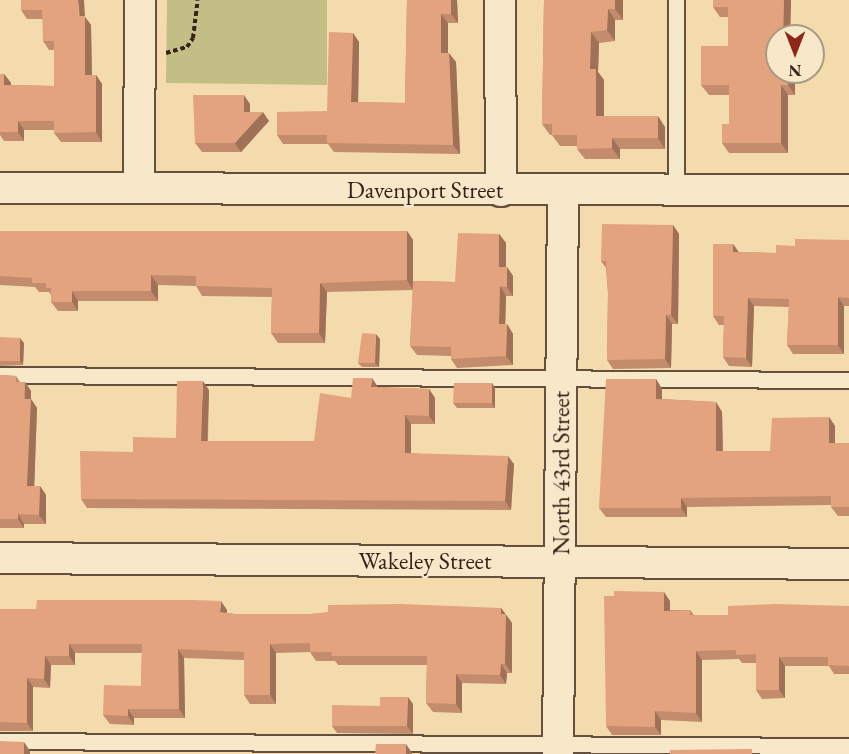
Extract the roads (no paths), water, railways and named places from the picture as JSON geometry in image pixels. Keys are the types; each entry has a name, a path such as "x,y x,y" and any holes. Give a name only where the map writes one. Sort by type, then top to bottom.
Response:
{"street":[{"path":"139,188 140,0"},
{"path":"500,0 501,191"},
{"name":"Davenport Street","path":"0,188 501,191 849,190"},
{"name":"North 43rd Street","path":"558,749 563,191"},
{"name":"Wakeley Street","path":"0,558 849,564"}],"lane":[{"path":"676,0 676,190"},
{"path":"0,375 849,380"},
{"path":"0,741 558,749 849,746"}]}
